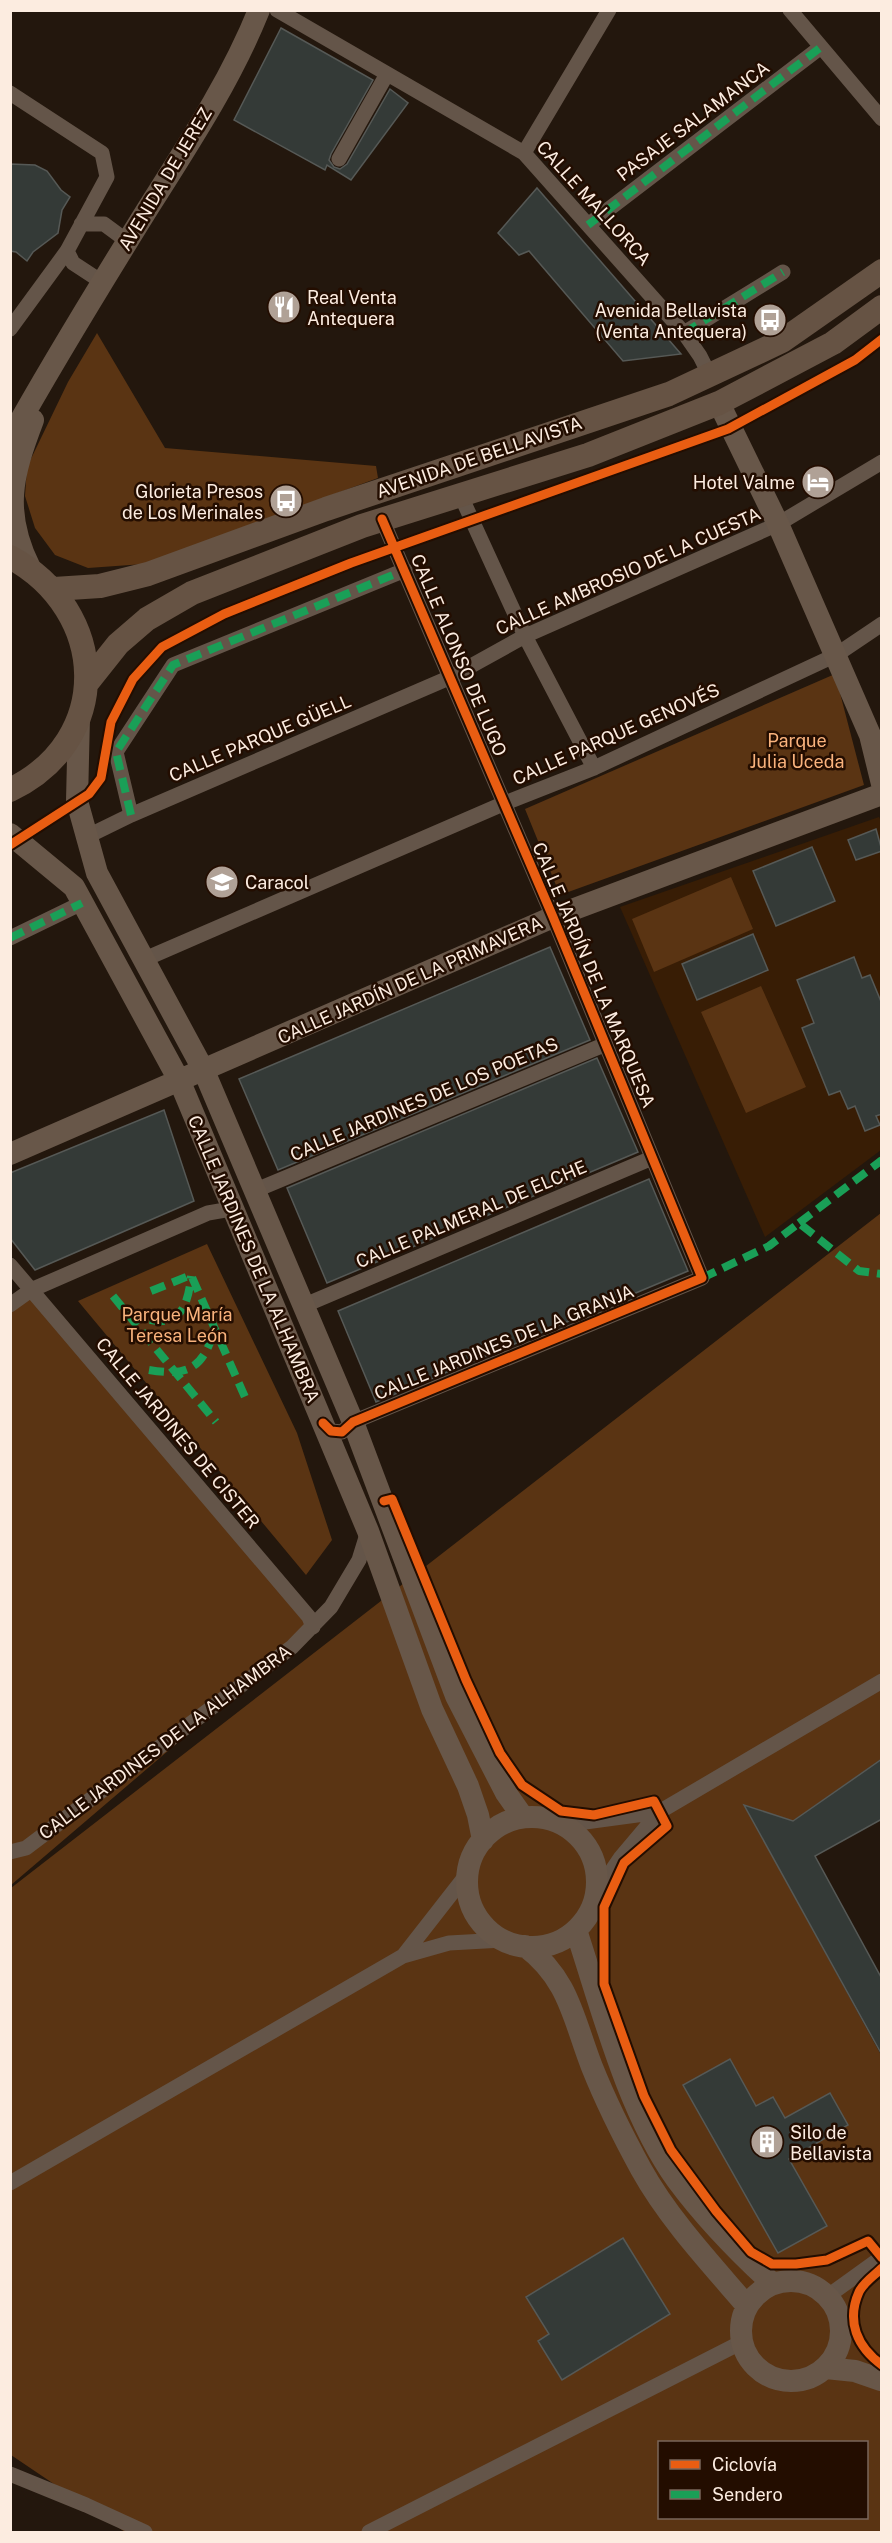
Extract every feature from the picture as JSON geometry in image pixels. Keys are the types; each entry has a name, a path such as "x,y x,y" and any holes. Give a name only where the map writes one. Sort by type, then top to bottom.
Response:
{"main road":[{"name":"AVENIDA DE BELLAVISTA","path":"54,589 100,586 148,574 327,509 669,394 782,341 882,271"},
{"name":"AVENIDA DE BELLAVISTA","path":"87,683 118,644 147,619 192,593 382,519 588,455 719,403 832,343 882,307"},
{"path":"10,790 32,780 61,753 80,717 87,683 84,649 73,617 54,589 20,562"}],"street":[{"name":"AVENIDA DE JEREZ","path":"10,439 63,343 191,140 259,10"},
{"name":"CALLE MALLORCA","path":"277,10 524,153 684,333 710,376"},
{"path":"524,153 609,10"},
{"path":"790,10 882,119"},
{"name":"PASAJE SALAMANCA","path":"588,225 821,47"},
{"path":"339,159 387,74"},
{"path":"10,93 102,153 107,177 67,251 10,329"},
{"path":"81,224 104,224 128,241"},
{"path":"67,251 73,263 102,282"},
{"path":"684,333 783,272"},
{"name":"AVENIDA DE JEREZ","path":"20,562 11,489 26,439 63,343"},
{"path":"719,403 778,524 836,655 879,759 882,784"},
{"name":"CALLE AMBROSIO DE LA CUESTA","path":"451,677 525,636 778,524 881,464"},
{"path":"460,494 525,636 594,768"},
{"name":"CALLE ALONSO DE LUGO","path":"382,519 505,803"},
{"path":"131,815 116,752 173,665 405,570"},
{"name":"CALLE PARQUE GENOVÉS","path":"145,959 505,803 594,768 836,655 882,624"},
{"name":"CALLE PARQUE GÜELL","path":"86,837 131,815 451,677"},
{"name":"CALLE JARDINES DE LA ALHAMBRA","path":"80,717 77,801 97,873 204,1071 353,1422 456,1696 506,1793 523,1817"},
{"name":"CALLE JARDÍN DE LA PRIMAVERA","path":"10,1154 180,1082 553,917 882,794"},
{"name":"CALLE JARDÍN DE LA MARQUESA","path":"505,803 702,1278"},
{"name":"CALLE JARDINES DE LA ALHAMBRA","path":"10,834 74,887 180,1082 231,1209 368,1531 359,1560 346,1583 313,1627 292,1647 26,1848 10,1852"},
{"path":"10,938 82,903"},
{"name":"CALLE JARDINES DE LOS POETAS","path":"256,1190 606,1044"},
{"name":"CALLE PALMERAL DE ELCHE","path":"305,1305 652,1158"},
{"path":"10,1305 31,1290 208,1213 231,1209"},
{"name":"CALLE JARDINES DE CISTER","path":"10,1265 309,1617 313,1627"},
{"name":"CALLE JARDINES DE LA GRANJA","path":"323,1423 336,1433 347,1429 353,1422 702,1278"},
{"path":"368,1531 432,1709 468,1786 478,1815 483,1840"},
{"path":"10,2183 403,1956 448,1942 548,1945 576,1930 589,1914 596,1894 621,1857 659,1812 882,1681"},
{"path":"563,1825 659,1812"},
{"path":"403,1956 467,1874 473,1856 483,1840 508,1821 523,1817 544,1818 563,1825 580,1837 591,1854 597,1874 596,1894"},
{"path":"467,1874 468,1894 475,1912 487,1928 545,1962 562,1986 593,2068 643,2172 692,2240 747,2306"},
{"path":"576,1930 616,2050 647,2130 676,2179 732,2247 773,2284"},
{"path":"828,2296 882,2257"},
{"path":"800,2281 815,2286 828,2296 837,2310 842,2325 841,2341 835,2356 826,2368 813,2377 799,2381 776,2379 757,2368 747,2356 742,2342 741,2327 747,2306 762,2289 773,2284 800,2281"},
{"path":"826,2368 855,2371 882,2380 841,2341"},
{"path":"369,2532 742,2342"},
{"path":"10,2474 145,2532"}],"shaded area":[{"path":"879,817 882,823 881,1150 765,1237 620,907"}],"green space":[{"path":"97,333 165,448 376,466 378,478 144,564 88,568 55,555 35,528 25,496 27,467 68,382"},
{"name":"Parque Julia Uceda","path":"835,674 864,785 560,895 525,809"},
{"path":"731,877 753,929 654,972 632,919"},
{"path":"761,986 806,1087 746,1113 701,1012"},
{"path":"881,1213 881,1759 793,1821 745,1806 881,2055 881,2532 125,2532 11,2455 11,1888"},
{"name":"Parque María Teresa León","path":"207,1244 297,1433 332,1540 306,1575 78,1301"},
{"path":"31,1290 313,1627 11,1885 10,1305"}],"building":[{"path":"281,28 373,80 331,154 329,160 334,167 340,169 347,164 390,89 408,103 351,180 327,165 325,170 234,120"},
{"path":"10,164 35,165 47,171 61,190 70,197 62,210 58,233 33,252 27,261 16,252 10,251"},
{"path":"537,188 681,354 623,361 529,251 519,255 498,233"},
{"path":"876,829 882,851 856,860 848,840"},
{"path":"812,847 835,901 776,926 753,871"},
{"path":"753,934 768,970 697,1000 682,964"},
{"path":"550,947 590,1040 278,1170 239,1079"},
{"path":"854,957 862,978 870,975 882,1004 882,1114 876,1116 880,1125 865,1131 855,1106 848,1109 840,1091 829,1095 802,1028 814,1023 797,980"},
{"path":"597,1058 638,1152 327,1283 287,1188"},
{"path":"164,1110 194,1201 35,1270 10,1238 10,1173"},
{"path":"649,1179 688,1271 376,1402 338,1311"},
{"path":"882,1759 882,1819 815,1856 882,1979 882,2055 744,1805 793,1821"},
{"name":"Silo de Bellavista","path":"730,2059 756,2106 773,2097 785,2118 830,2093 848,2125 789,2159 827,2226 778,2253 683,2085"},
{"path":"623,2238 670,2314 562,2380 538,2341 549,2334 526,2297"}],"marked path":[{"path":"588,225 821,47"},
{"path":"684,333 783,272"},
{"path":"131,815 116,752 173,665 405,570"},
{"path":"10,938 82,903"},
{"path":"799,1223 882,1160"},
{"path":"702,1278 769,1246 799,1223 859,1271 882,1274"},
{"path":"151,1291 191,1275 245,1397"},
{"path":"128,1312 155,1321 173,1318 185,1303 191,1276"},
{"path":"113,1296 216,1422"},
{"path":"149,1370 175,1372 193,1366 200,1361 215,1329"}],"cycle path":[{"path":"10,845 89,794 101,778 111,722 133,679 162,647 224,614 351,563 728,429 855,360 882,339"},
{"path":"323,1423 331,1431 342,1432 353,1422 702,1278 553,917 382,519"},
{"path":"384,1501 392,1499 466,1680 500,1753 522,1785 561,1811 594,1815 654,1801 667,1826 624,1863 604,1907 604,1984 644,2096 671,2150 716,2211 751,2252 772,2264 827,2260 868,2241 882,2258"},
{"path":"882,2268 866,2282 859,2292 854,2313 856,2333 860,2342 882,2365"}],"place":[{"name":"Real Venta Antequera","path":"284,307"},
{"name":"Avenida Bellavista (Venta Antequera)","path":"770,320"},
{"name":"Hotel Valme","path":"818,482"},
{"name":"Glorieta Presos de Los Merinales","path":"286,501"},
{"name":"Caracol","path":"222,882"},
{"name":"Silo de Bellavista","path":"767,2142"}]}
